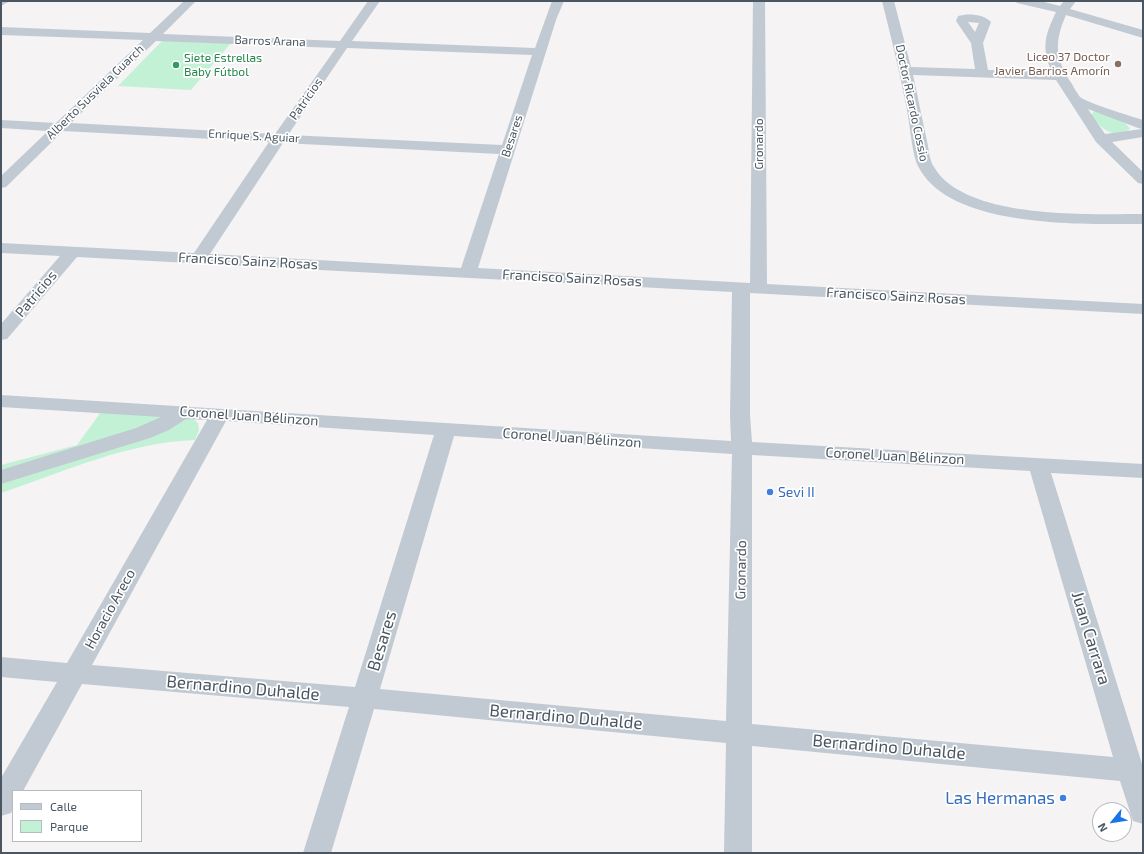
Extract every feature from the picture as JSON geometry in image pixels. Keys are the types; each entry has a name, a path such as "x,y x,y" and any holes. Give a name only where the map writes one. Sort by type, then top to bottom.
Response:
{"street":[{"name":"Alberto Susviela Guarch","path":"1,184 190,1"},
{"name":"Patricios","path":"199,258 279,138 374,1"},
{"name":"Besares","path":"468,272 539,52 558,1"},
{"name":"Gronardo","path":"738,853 742,448 740,415 750,287 759,1"},
{"name":"Doctor Ricardo Cossio","path":"888,1 906,71 925,165 933,178 947,190 990,209 1061,217 1143,220"},
{"path":"1021,1 1066,6 1143,34"},
{"path":"1066,6 1053,31 1051,48 1052,58 1060,76 1101,139 1143,180"},
{"name":"Barros Arana","path":"1,31 539,52"},
{"path":"977,43 982,74"},
{"path":"906,71 1060,76"},
{"path":"1078,102 1143,125"},
{"name":"Enrique S. Aguiar","path":"1,124 508,150"},
{"path":"1101,139 1143,133"},
{"name":"Francisco Sainz Rosas","path":"1,248 1143,309"},
{"name":"Patricios","path":"1,335 72,252"},
{"name":"Coronel Juan Bélinzon","path":"1,401 220,414 446,430 1143,471"},
{"path":"1,477 143,433 162,426 184,412"},
{"name":"Horacio Areco","path":"1,804 220,414"},
{"name":"Besares","path":"317,853 446,430"},
{"name":"Juan Carrara","path":"1038,464 1143,812"},
{"name":"Bernardino Duhalde","path":"1,667 298,692 1131,770"}],"green space":[{"name":"Siete Estrellas Baby Fútbol","path":"163,40 231,43 191,90 118,86"},
{"path":"1094,111 1109,114 1127,125 1130,128 1129,130 1117,133 1107,131 1091,115"},
{"path":"101,412 192,418 198,423 199,430 195,440 170,442 121,452 96,459 1,493 1,465 77,445"}],"place":[{"name":"Liceo 37 Doctor Javier Barrios Amorín","path":"1118,64"},
{"name":"Siete Estrellas Baby Fútbol","path":"176,65"},
{"name":"Sevi II","path":"770,492"},
{"name":"Las Hermanas","path":"1063,798"}]}
